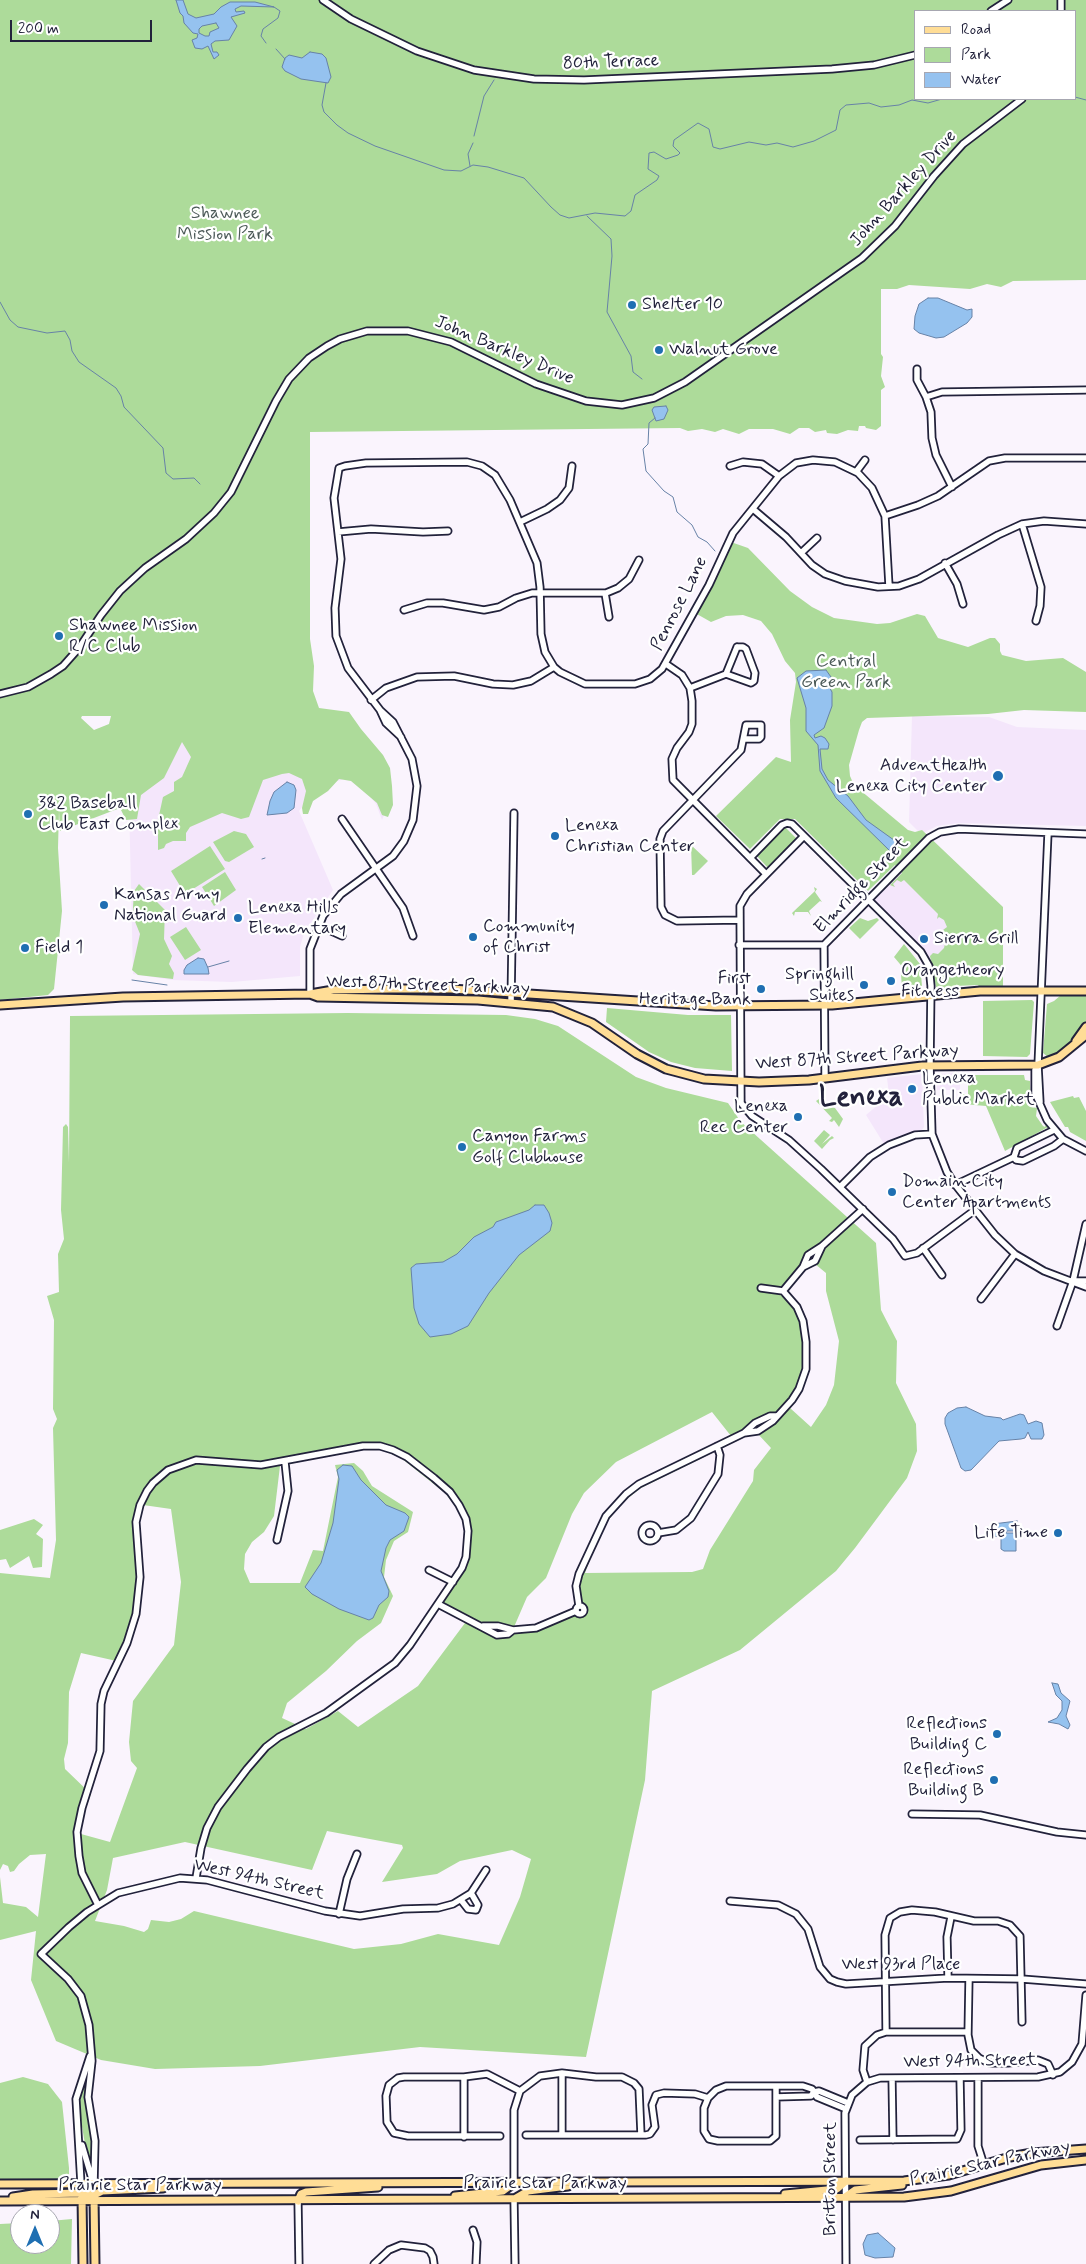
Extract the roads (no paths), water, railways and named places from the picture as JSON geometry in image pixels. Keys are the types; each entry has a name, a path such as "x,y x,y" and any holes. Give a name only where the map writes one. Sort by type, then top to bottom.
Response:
{"main road":[{"name":"West 87th Street Parkway","path":"0,1006 142,996 310,994 333,990 436,989 681,1005 740,1006 825,1005 980,991 1086,991"},
{"name":"West 87th Street Parkway","path":"310,994 318,997 425,998 511,1002 553,1007 592,1023 637,1054 666,1069 704,1078 740,1081 787,1082 930,1066 1038,1065 1055,1060 1086,1037"},
{"path":"1075,1046 1086,1027"},
{"name":"Prairie Star Parkway","path":"0,2184 173,2185 904,2181 949,2175 1010,2157 1038,2152 1086,2149"},
{"name":"Prairie Star Parkway","path":"0,2201 96,2195 110,2200 904,2198 964,2188 1029,2168 1086,2160"},
{"path":"844,2198 855,2190 902,2185 931,2178"},
{"path":"740,2198 837,2189 846,2181"},
{"path":"514,2199 528,2191 606,2182"},
{"path":"407,2200 503,2191 514,2183"},
{"path":"81,2184 83,2264"},
{"path":"94,2184 96,2195 94,2264"},
{"path":"82,2197 94,2184"},
{"path":"298,2200 301,2194 306,2192 365,2189 382,2187 388,2184"},
{"path":"96,2195 147,2190 173,2185"}],"street":[{"name":"80th Terrace","path":"323,0 351,19 417,51 469,68 527,78 584,80 832,69 874,65 914,55"},
{"path":"993,10 1008,0"},
{"name":"John Barkley Drive","path":"0,694 28,687 63,666 120,591 146,568 186,539 214,513 231,492 276,401 289,379 309,358 327,346 340,339 367,331 408,331 451,342 536,384 586,401 622,405 654,398 670,391 693,376 862,258 895,226 962,144 1021,100"},
{"path":"917,369 917,380 931,412 932,438 936,455 952,487"},
{"path":"926,397 942,392 1086,390"},
{"path":"885,516 918,505 952,487 983,464 996,459 1086,458"},
{"name":"Penrose Lane","path":"554,667 568,678 585,684 628,685 650,679 666,664 709,585 728,541 779,476 796,463 813,460 835,462 856,472 866,480 877,496 885,516 889,586"},
{"path":"856,472 864,460"},
{"path":"730,466 743,462 762,464 779,476"},
{"path":"310,994 310,949 318,925 327,909 341,894 394,856 404,841 416,810 418,786 415,769 407,747 393,722 371,700 348,668 336,636 335,608 340,559 334,498 339,468 366,463 474,463 489,470 500,481 537,563 542,643 554,667 531,681 513,685 493,684 454,676 417,677 386,688 371,700"},
{"path":"520,522 547,510 560,500 569,488 572,466"},
{"path":"753,509 812,565 834,578 878,586 899,586 919,579 945,563 1022,524 1044,521 1086,524"},
{"path":"1022,524 1040,579 1040,606 1036,621"},
{"path":"338,532 371,529 422,532 448,530"},
{"path":"801,553 817,538"},
{"path":"404,610 427,603 443,603 476,610 491,609 524,594 605,593 618,588 629,579 639,560"},
{"path":"945,563 957,584 963,604"},
{"path":"605,593 609,617"},
{"path":"690,688 726,674 733,661 735,650 738,647 743,647 755,673 754,681 748,682 726,674"},
{"path":"666,664 682,675 690,688 692,724 687,736 673,753 671,766 676,784 766,874"},
{"path":"739,920 677,921 665,915 661,907 661,834 738,754 745,739"},
{"path":"511,1002 514,813"},
{"path":"342,819 402,908 413,936"},
{"path":"750,858 784,824 792,824 925,957 930,970 931,994 930,1066 932,1134 942,1161 955,1185 995,1234 1015,1254 1044,1271 1086,1286"},
{"name":"Elmridge Street","path":"825,1077 824,945 928,838 940,832 959,829 1048,833"},
{"path":"1086,834 1048,833 1038,1065 1040,1102 1047,1120 1063,1139 1086,1151"},
{"path":"804,836 742,900 739,920 741,1103 760,1123 789,1140 840,1187 893,1239 905,1256 910,1256 923,1248 975,1210"},
{"path":"318,925 342,936"},
{"path":"739,945 824,945"},
{"path":"955,1185 1014,1157 1017,1148 1054,1130"},
{"path":"840,1187 870,1157 888,1145 915,1135 932,1134"},
{"path":"1014,1157 1016,1160 1023,1161 1054,1146 1063,1139"},
{"path":"784,1291 803,1267 808,1255 822,1246 863,1209"},
{"path":"1057,1326 1073,1281 1086,1224"},
{"path":"923,1248 942,1275"},
{"path":"981,1299 1015,1254"},
{"path":"1073,1281 1086,1281"},
{"path":"438,1604 483,1626 498,1626 513,1630 536,1628 578,1608 576,1586 579,1574 598,1529 612,1508 626,1494 639,1484 744,1433 755,1423 770,1416 776,1416 792,1400 799,1389 806,1369 806,1342 800,1314 784,1291 761,1288"},
{"path":"98,1905 82,1873 77,1832 82,1808 100,1751 101,1704 104,1691 127,1643 136,1614 140,1577 136,1530 140,1505 147,1491 160,1476 186,1462 206,1460 256,1465 284,1462 363,1446 393,1450 407,1457 450,1492 459,1505 466,1519 468,1544 466,1557 453,1582 404,1654 326,1713 282,1734 266,1746 212,1816 203,1838 196,1878"},
{"path":"658,1533 676,1530 691,1518 718,1474 720,1455 717,1446"},
{"path":"277,1540 288,1491 284,1462"},
{"path":"429,1570 453,1582"},
{"path":"912,1814 980,1815 1057,1832 1086,1835"},
{"path":"339,1914 347,1879 357,1854"},
{"name":"West 94th Street","path":"91,2049 89,2025 80,1996 68,1979 41,1954 69,1927 98,1905 118,1893 180,1878 196,1878 339,1914 360,1916 403,1909 438,1908 461,1900 471,1893 486,1870"},
{"path":"461,1900 468,1910 476,1910 478,1905 471,1893"},
{"name":"West 93rd Place","path":"730,1901 778,1905 796,1914 808,1929 820,1967 830,1979 846,1984 948,1978 1022,1979 1086,1984"},
{"path":"886,2032 885,1935 887,1923 890,1918 900,1912 912,1910 935,1912 974,1921 998,1921 1014,1928 1020,1936 1022,2022"},
{"path":"948,1978 947,1937 951,1917"},
{"path":"969,1979 968,2032 971,2050 979,2058 989,2063 1008,2064 1038,2060 1048,2064 1053,2075"},
{"path":"1084,2042 1086,1996"},
{"path":"868,2082 863,2070 865,2046 877,2035 886,2032 968,2032"},
{"name":"West 94th Street","path":"868,2082 880,2078 1038,2077 1053,2075 1069,2065 1084,2042"},
{"path":"81,2184 80,2137 76,2099 91,2049"},
{"path":"91,2049 92,2061 88,2097 95,2141 94,2184"},
{"path":"562,2073 562,2135"},
{"path":"514,2183 514,2110 520,2091 540,2076 562,2073 596,2077 622,2077 634,2083 639,2089 641,2135"},
{"path":"500,2136 408,2136 394,2133 387,2122 386,2096 389,2085 398,2078 464,2077 487,2074 520,2091"},
{"path":"464,2077 464,2136"},
{"path":"892,2078 893,2140"},
{"path":"860,2140 957,2139 959,2135 960,2078"},
{"path":"978,2078 978,2146 984,2165"},
{"name":"Britton Street","path":"846,2264 844,2198 847,2106 856,2091 868,2082"},
{"path":"776,2086 776,2136 770,2141 714,2141 709,2139 704,2131 704,2108 708,2098 716,2090 726,2086 776,2086 803,2086 812,2089 814,2092"},
{"path":"776,2097 811,2096 814,2092 819,2091 847,2106"},
{"path":"526,2135 650,2134 655,2127 652,2101 659,2093 694,2094 708,2098"},
{"path":"80,2137 94,2184"},
{"path":"514,2199 515,2264"},
{"path":"298,2200 299,2264"},
{"path":"473,2230 477,2242 476,2264"},
{"path":"374,2264 389,2250 401,2245 425,2248 434,2257 434,2264"}],"water":[{"path":"176,0 183,0 188,14 196,18 214,14 230,2 255,2 274,7 241,6 235,9 236,12 244,11 245,13 231,17 237,26 229,40 215,41 211,44 213,52 217,52 219,55 214,59 208,46 202,49 195,48 192,40 197,38 198,34 193,33 184,23 183,16 180,13","holes":["216,23 219,28 210,32 209,36 199,33 199,29 202,26"]},
{"path":"310,52 322,54 326,58 331,77 328,83 301,79 285,71 282,67 285,58 289,55 302,58"},
{"path":"928,298 938,298 967,310 972,309 972,317 967,323 944,337 936,338 919,333 914,329 915,316 919,304"},
{"path":"666,406 668,410 664,419 656,421 652,410 654,407"},
{"path":"826,670 831,677 828,685 832,692 832,706 824,728 814,735 815,738 821,736 825,738 829,744 828,749 820,749 822,769 828,780 848,796 866,820 898,843 895,847 898,851 894,849 890,851 836,798 820,771 818,745 806,731 806,708 797,678 806,671"},
{"path":"287,782 294,785 296,790 294,808 287,813 267,815 274,792"},
{"path":"198,958 204,959 209,974 184,974 187,965"},
{"path":"535,1205 544,1205 549,1213 552,1223 550,1231 519,1255 489,1293 468,1326 451,1334 430,1337 419,1324 414,1308 411,1268 416,1264 443,1262 457,1254 474,1237 493,1227 496,1222 529,1210"},
{"path":"966,1407 985,1416 1001,1418 1003,1420 1020,1414 1024,1415 1028,1424 1036,1421 1042,1423 1044,1435 1042,1439 1031,1439 1028,1432 1025,1438 999,1441 971,1470 965,1471 961,1468 945,1424 945,1418 948,1413 957,1408"},
{"path":"343,1465 352,1466 361,1480 386,1505 405,1513 409,1517 404,1531 390,1540 386,1548 381,1571 389,1591 388,1597 379,1605 373,1618 369,1620 339,1609 312,1594 305,1587 321,1563 333,1523 339,1479 337,1470"},
{"path":"1017,1521 1017,1531 1007,1531 1006,1533 1016,1533 1016,1551 1004,1551 1001,1549 1001,1537 993,1536 993,1524"},
{"path":"1052,1683 1058,1684 1061,1693 1070,1701 1066,1716 1070,1725 1068,1729 1059,1724 1048,1722 1057,1718 1062,1710 1062,1701 1056,1695"},
{"path":"878,2233 895,2248 893,2257 875,2258 865,2255 863,2244 867,2235"}],"waterway":[{"path":"266,43 261,36 263,29 278,18 280,11 274,7"},
{"path":"276,49 285,59"},
{"path":"474,136 484,96 494,80"},
{"path":"326,83 322,105 324,112 348,133 375,146 444,170 461,171 473,165 488,167 524,178 551,207 560,215 569,218 595,213 625,216 631,211 635,195 657,180 659,176 648,169 649,153 654,152 666,159 678,155 680,153 673,146 674,140 698,123 709,129 713,147 720,149 749,142 766,145 777,143 793,147 814,141 836,130 840,110 846,105 869,103 881,107 899,105 912,100 928,103 938,100"},
{"path":"1076,97 1086,100"},
{"path":"470,166 468,154 473,143"},
{"path":"587,216 611,239 612,256 607,312 631,356 633,372 642,379"},
{"path":"0,302 10,320 18,327 47,333 65,331 70,340 72,351 79,362 116,388 121,396 124,407 163,448 166,473 173,479 194,478 200,484"},
{"path":"655,418 649,423 648,444 643,449 646,471 664,491 673,497 677,512 692,525 698,537 707,542 715,551"},
{"path":"208,967 229,961"},
{"path":"132,980 167,985"}],"place":[{"name":"Shelter 10","path":"632,305"},
{"name":"Walnut Grove","path":"659,350"},
{"name":"Shawnee Mission R/C Club","path":"59,636"},
{"name":"AdventHealth Lenexa City Center","path":"998,776"},
{"name":"3&2 Baseball Club East Complex","path":"28,814"},
{"name":"Lenexa Christian Center","path":"555,836"},
{"name":"Kansas Army National Guard","path":"104,905"},
{"name":"Lenexa Hills Elementary","path":"238,918"},
{"name":"Community of Christ","path":"473,937"},
{"name":"Sierra Grill","path":"924,939"},
{"name":"Field 1","path":"25,948"},
{"name":"Orangetheory Fitness","path":"891,981"},
{"name":"Springhill Suites","path":"864,985"},
{"name":"First Heritage Bank","path":"761,989"},
{"name":"Lenexa Public Market","path":"912,1089"},
{"name":"Lenexa Rec Center","path":"798,1117"},
{"name":"Canyon Farms Golf Clubhouse","path":"462,1147"},
{"name":"Domain City Center Apartments","path":"892,1192"},
{"name":"Life Time","path":"1058,1533"},
{"name":"Reflections Building C","path":"997,1734"},
{"name":"Reflections Building B","path":"994,1780"}],"district":[{"name":"Lenexa","path":"861,1099"}],"park label":[{"name":"Shawnee Mission Park","path":"225,224"},
{"name":"Central Green Park","path":"846,672"}]}
